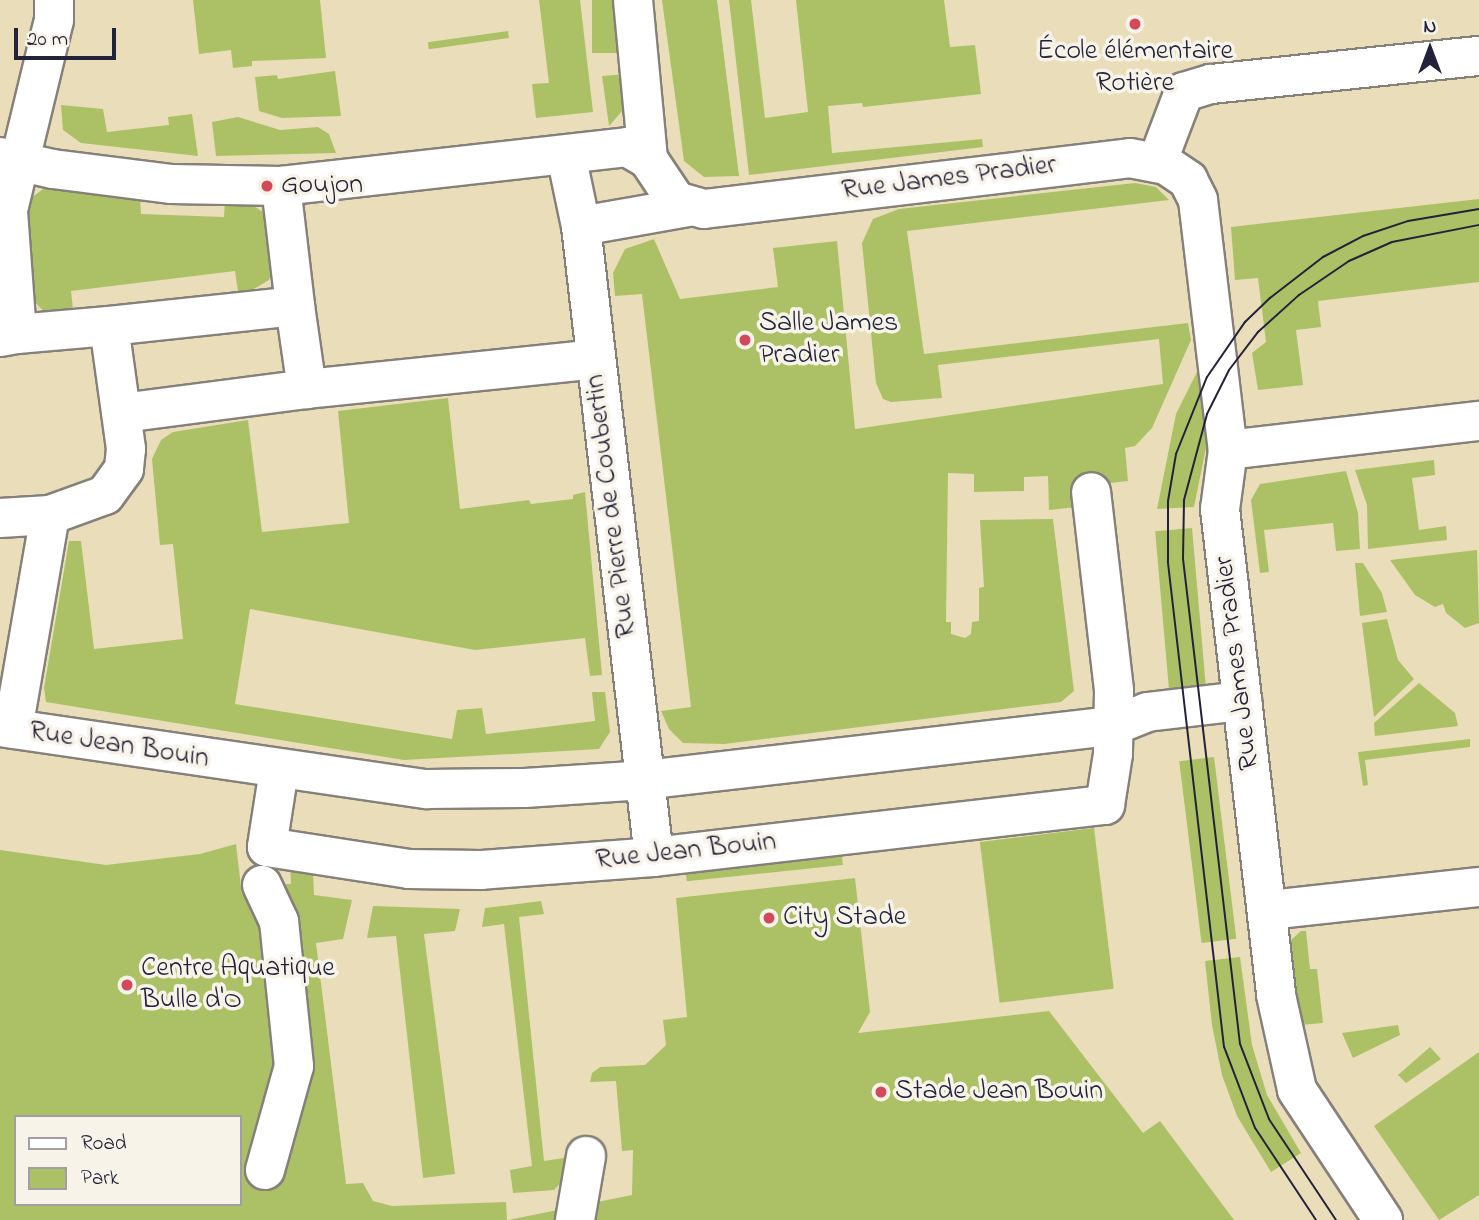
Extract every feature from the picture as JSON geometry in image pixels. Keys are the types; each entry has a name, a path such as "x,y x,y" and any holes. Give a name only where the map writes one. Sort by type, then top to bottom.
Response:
{"street":[{"path":"54,0 49,43 9,159 9,335 295,306"},
{"path":"581,226 665,190 633,0"},
{"path":"1157,163 1184,92 1211,84 1479,56"},
{"name":"Rue James Pradier","path":"9,159 173,184 281,187 627,147 665,190 1130,158 1157,163 1188,180 1198,200 1228,450 1220,509 1269,910 1276,995 1297,1090 1382,1220"},
{"name":"Rue Pierre de Coubertin","path":"566,155 581,226 654,857"},
{"path":"281,187 307,389"},
{"path":"0,518 50,515 84,507 117,483 126,449 109,326"},
{"path":"122,413 307,389 595,359"},
{"path":"1228,450 1479,421"},
{"path":"1091,492 1114,690 1113,726"},
{"path":"7,728 50,515"},
{"name":"Rue Jean Bouin","path":"7,728 279,770 427,789 644,780 1113,726 1147,712 1242,701"},
{"name":"Rue Jean Bouin","path":"267,847 436,870 654,857 1105,805 1113,726"},
{"path":"268,1027 256,924 279,770"},
{"path":"262,885 279,921 294,1066 265,1170"},
{"path":"1269,910 1479,887"},
{"path":"575,1220 586,1156"}],"green space":[{"path":"193,0 320,0 326,58 252,61 252,66 233,68 231,50 199,54"},
{"path":"539,0 580,0 593,112 536,118 532,84 549,83"},
{"path":"592,0 619,0 619,53 592,53"},
{"path":"662,0 717,0 739,176 704,177 684,161"},
{"path":"729,0 751,0 765,118 808,112 796,0 944,0 950,47 975,45 981,94 863,107 862,103 828,106 832,153 982,139 983,147 749,175"},
{"path":"508,31 509,38 429,49 428,42"},
{"path":"335,71 341,116 282,118 259,111 255,77 277,75 278,79"},
{"path":"627,74 623,110 609,126 602,76"},
{"path":"61,105 103,109 107,132 169,125 168,117 192,114 198,156 81,143 63,130"},
{"path":"238,117 280,130 318,127 329,134 336,153 216,156 212,122"},
{"path":"1135,183 1156,187 1169,200 907,231 924,354 1188,323 1191,340 1152,428 1135,446 1125,448 1128,481 1075,487 1077,507 1049,510 1048,476 1024,477 1024,491 974,492 974,474 948,473 946,622 951,622 951,634 965,638 971,634 972,622 979,621 979,588 984,587 980,520 1053,519 1074,691 1061,702 724,744 683,743 669,729 661,711 691,707 642,294 615,296 613,273 625,249 654,239 680,299 778,287 773,248 837,241 855,429 1163,384 1159,339 938,365 942,398 891,402 883,399 876,383 862,243 873,219 899,209"},
{"path":"46,187 140,197 141,214 224,217 225,199 244,200 266,214 276,257 269,280 239,298 235,271 71,291 74,318 48,315 30,298 24,282 28,200"},
{"path":"1479,199 1479,282 1318,301 1321,327 1296,330 1303,385 1258,390 1252,353 1266,342 1258,278 1235,280 1231,227"},
{"path":"1200,366 1208,438 1194,507 1157,509 1176,414"},
{"path":"448,398 460,509 529,500 531,504 573,499 573,495 585,492 602,675 590,676 585,638 475,650 250,609 235,704 452,739 457,710 482,708 486,734 595,721 592,692 605,692 610,732 599,749 404,760 46,702 44,688 69,541 81,541 94,649 183,639 173,544 160,545 152,459 161,440 173,432 248,420 262,532 349,523 338,411"},
{"path":"1434,460 1435,475 1412,478 1419,530 1446,526 1447,540 1368,549 1367,505 1355,470"},
{"path":"1346,471 1358,513 1360,549 1336,551 1333,523 1264,530 1269,572 1260,573 1251,500 1260,484"},
{"path":"1192,528 1206,692 1170,696 1155,531"},
{"path":"1477,550 1479,623 1465,628 1446,613 1443,604 1435,607 1415,595 1390,560"},
{"path":"1355,563 1363,563 1382,593 1387,612 1360,616"},
{"path":"1387,619 1398,660 1414,679 1374,717 1362,623"},
{"path":"1419,683 1455,713 1458,726 1375,736 1374,723"},
{"path":"1470,739 1470,747 1365,760 1368,785 1363,786 1358,752"},
{"path":"1214,757 1236,939 1202,943 1179,761"},
{"path":"1094,828 1114,989 1000,1003 980,842"},
{"path":"236,844 242,895 253,885 291,884 290,862 313,872 314,895 352,900 343,939 316,943 346,1184 363,1183 373,1201 392,1206 506,1202 507,1220 0,1220 0,850 106,865 200,854"},
{"path":"841,847 843,865 687,881 685,863"},
{"name":"Stade Jean Bouin","path":"855,878 870,1012 858,1033 1049,1011 1143,1133 1160,1121 1234,1220 508,1220 632,1195 633,1150 622,1151 616,1081 590,1082 592,1073 600,1067 645,1065 666,1045 663,1020 687,1017 676,898"},
{"path":"541,901 544,914 519,917 544,1161 570,1157 573,1170 554,1190 513,1193 510,1170 532,1166 504,924 482,927 485,908"},
{"path":"373,906 460,909 455,931 424,934 455,1174 423,1178 396,936 367,938"},
{"path":"1301,931 1306,931 1310,969 1317,969 1323,1023 1301,1025 1291,940"},
{"path":"1240,957 1252,1045 1267,1095 1301,1153 1271,1172 1237,1116 1222,1075 1212,1025 1205,961"},
{"path":"1398,1025 1400,1035 1353,1058 1342,1033"},
{"path":"1430,1047 1441,1059 1406,1083 1398,1075"},
{"path":"1479,1052 1479,1195 1439,1220 1374,1126"}],"tram line":[{"path":"1316,1220 1255,1128 1224,1047 1168,561 1168,501 1176,454 1207,377 1245,322 1270,298 1323,257 1363,236 1408,221 1479,209"},
{"path":"1336,1220 1269,1119 1240,1044 1183,558 1184,500 1207,414 1229,370 1258,332 1299,295 1349,261 1392,242 1479,225"}],"place":[{"name":"École élémentaire Rotière","path":"1135,24"},
{"name":"Goujon","path":"267,186"},
{"name":"Salle James Pradier","path":"745,340"},
{"name":"City Stade","path":"769,918"},
{"name":"Centre Aquatique Bulle d'O","path":"127,985"},
{"name":"Stade Jean Bouin","path":"881,1092"}]}
